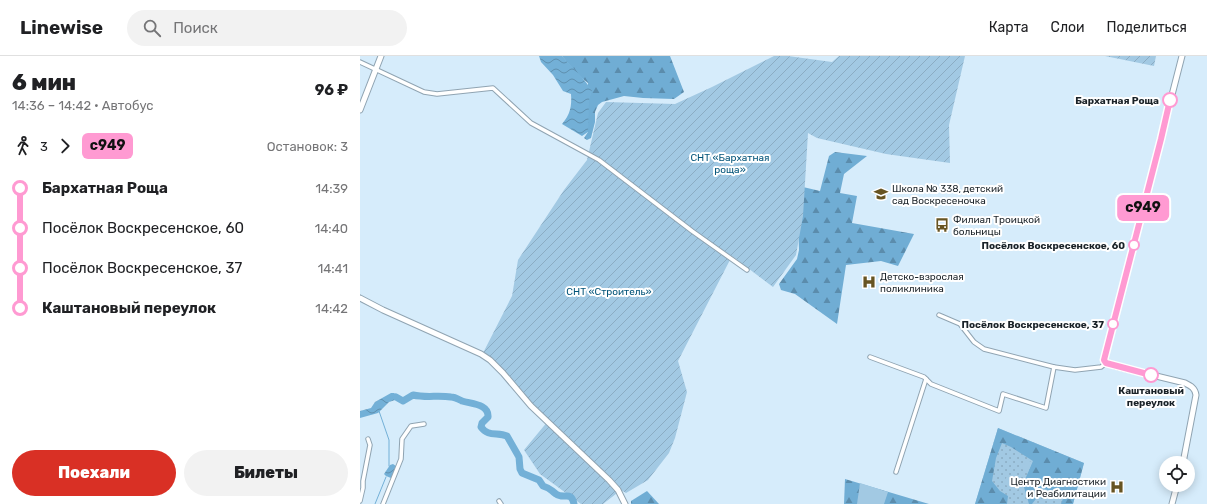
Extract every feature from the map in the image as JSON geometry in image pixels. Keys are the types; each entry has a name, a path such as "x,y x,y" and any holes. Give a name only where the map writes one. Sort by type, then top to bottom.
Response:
{"main road":[{"path":"360,110 381,56"},
{"path":"1182,56 1104,360 1106,363 1185,383 1194,389 1196,395 1195,402 1184,456"},
{"path":"360,298 383,310 481,354 490,360 531,406 610,480 618,490 625,504"},
{"path":"1172,504 1175,492"}],"street":[{"path":"360,62 424,92 436,94 493,88 532,123 599,160 692,231 747,270"},
{"path":"939,315 960,324 974,342 984,349 1054,367 1075,370 1088,370 1101,367 1106,363"},
{"path":"870,357 924,377 931,384 999,411 1004,394 1046,408 1054,367"},
{"path":"896,472 926,379"},
{"path":"383,504 401,459 402,439 411,426 424,424"},
{"path":"360,501 364,488 363,481 370,445 368,439"}],"green space":[{"path":"562,56 670,56 684,92 674,99 624,96 602,102 598,105 595,112 595,122 591,138 587,140 584,138 588,132 588,83 577,74"},
{"path":"774,56 788,56 832,62 839,56 965,56 949,125 950,163 886,154 817,138 808,133 803,216 796,255 773,287 732,256 678,361 687,392 675,438 669,453 648,480 626,493 621,490 603,504 581,504 540,474 524,450 548,421 482,355 512,296 518,260 564,190 587,160 598,113 606,102 675,104"},
{"path":"1105,56 1156,56 1154,66"},
{"path":"835,152 867,156 844,174 840,193 857,196 852,223 914,234 898,266 881,261 846,265 837,324 795,294 781,290 779,284 797,259 799,250 798,222 803,187 820,191 829,156"},
{"path":"998,428 1084,463 1073,504 975,504"},
{"path":"998,428 1084,463 1073,504 1061,504 1064,496 1042,488 1032,504 1029,504 1023,484 1033,461 1002,443 996,458 992,481 1000,491 1008,496 1007,504 975,504"},
{"path":"1026,460 1032,462 1028,472 1022,469"},
{"path":"1007,476 1020,485 1018,490 1003,484"},
{"path":"845,479 929,504 844,504"},
{"path":"860,483 888,492 884,504 857,504"},
{"path":"647,491 659,504 631,504 631,501"}],"water":[{"path":"539,56 562,56 592,91 589,100 588,132 582,136 562,124 570,110 571,94 563,91 553,75 541,62"},
{"path":"391,393 394,393 403,401 398,399 389,402 378,413 360,418 360,411 371,408 375,402"},
{"path":"393,464 396,466 391,478 384,474 390,465"}],"waterway":[{"path":"396,397 403,401 413,395 452,397 483,407 486,409 488,417 482,423 481,427 487,432 507,436 519,457 520,469 522,473 539,480 543,486 559,496 571,497 574,504"},
{"path":"379,411 389,440 389,466"},
{"path":"375,504 386,477"}],"bus line":[{"name":"с949","path":"1151,375 1115,366 1106,363 1104,360 1170,100"}],"place":[{"name":"Бархатная Роща","path":"1170,100"},
{"name":"Школа № 338, детский сад Воскресеночка","path":"881,194"},
{"name":"Филиал Троицкой больницы","path":"942,225"},
{"name":"Посёлок Воскресенское, 60","path":"1134,245"},
{"name":"Детско-взрослая поликлиника","path":"869,282"},
{"name":"Посёлок Воскресенское, 37","path":"1113,324"},
{"name":"Каштановый переулок","path":"1151,375"},
{"name":"Центр Диагностики и Реабилитации","path":"1117,487"}],"park label":[{"name":"СНТ «Бархатная роща»","path":"730,162"},
{"name":"СНТ «Строитель»","path":"609,291"}]}
